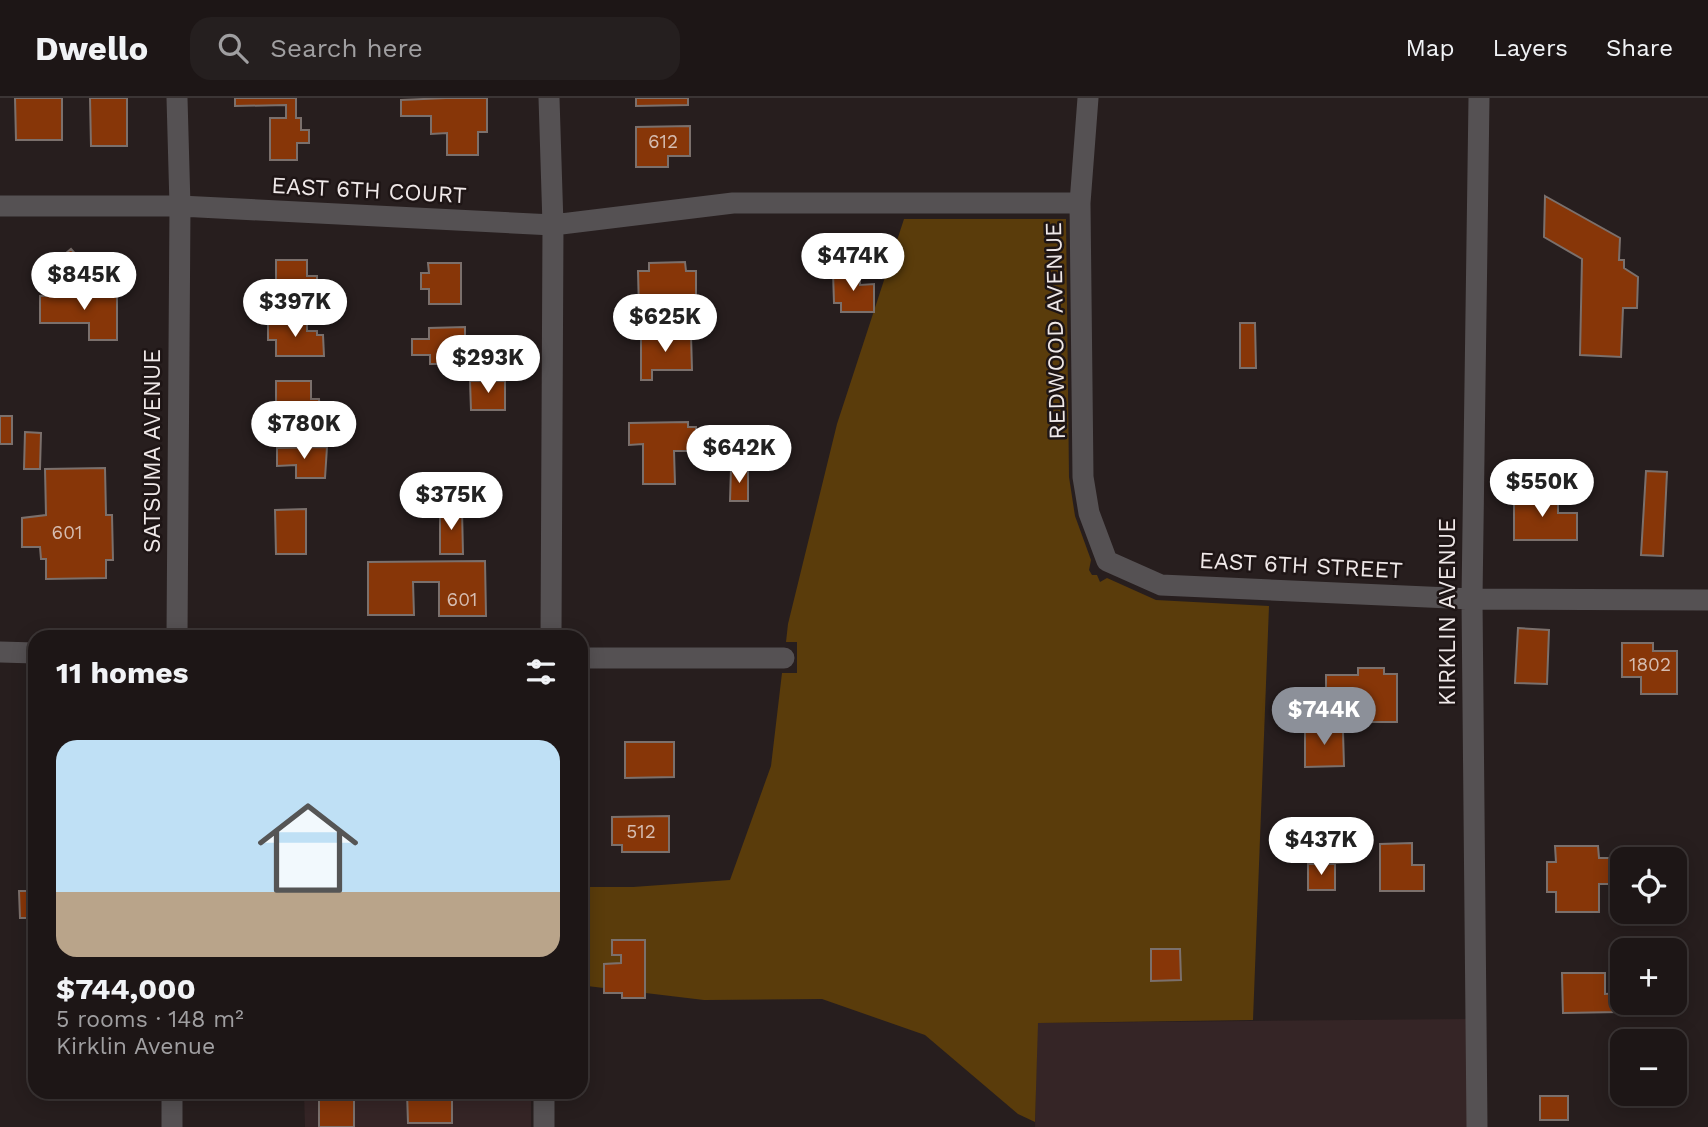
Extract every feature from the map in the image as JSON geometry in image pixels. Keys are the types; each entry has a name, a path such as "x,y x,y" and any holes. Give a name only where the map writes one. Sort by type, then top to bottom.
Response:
{"street":[{"name":"SATSUMA AVENUE","path":"177,98 180,206 177,630"},
{"path":"550,98 553,225 551,630"},
{"name":"REDWOOD AVENUE","path":"1088,98 1080,203 1083,477 1089,513 1107,561"},
{"name":"KIRKLIN AVENUE","path":"1477,1127 1472,599 1479,98"},
{"name":"EAST 6TH COURT","path":"0,206 180,206 553,225 733,203 1080,203"},
{"name":"EAST 6TH STREET","path":"1107,561 1161,585 1472,599 1708,600"},
{"path":"0,652 28,653"},
{"path":"588,658 784,658"},
{"path":"172,1099 172,1127"},
{"path":"544,1099 544,1127"}],"shaded area":[{"path":"904,219 1066,219 1069,477 1075,516 1091,560 1089,570 1092,575 1097,575 1100,582 1107,578 1156,600 1269,606 1253,1020 1038,1023 1035,1122 1018,1114 925,1035 822,999 704,1000 588,986 588,887 633,887 730,880 771,766 782,673 797,673 797,642 786,642 788,624 837,424"},
{"path":"1468,1019 1467,1127 1035,1127 1037,1023"},
{"path":"304,1099 531,1099 531,1127 305,1127"}],"building":[{"path":"15,98 62,98 62,140 16,140"},
{"path":"90,98 127,98 127,146 91,146"},
{"path":"235,98 296,98 296,118 301,118 301,130 309,130 309,143 297,143 297,160 270,160 270,118 286,118 286,105 235,106"},
{"path":"487,98 487,132 478,132 478,155 447,155 447,133 431,134 431,116 401,116 401,100"},
{"path":"636,98 688,98 688,105 636,106"},
{"path":"690,126 690,156 668,156 668,167 636,167 636,127"},
{"path":"1545,196 1620,238 1619,260 1624,260 1624,268 1638,277 1637,308 1623,308 1621,357 1580,355 1582,259 1544,237"},
{"path":"71,249 80,259 57,278 48,268"},
{"path":"276,260 307,260 307,276 317,276 317,286 307,286 307,301 276,302"},
{"path":"685,262 686,271 696,271 696,310 639,311 638,271 649,271 649,263"},
{"path":"428,263 461,263 461,304 429,304 429,289 421,289 421,273 429,273"},
{"path":"833,272 860,272 860,285 874,284 874,312 841,312 841,303 834,303"},
{"path":"88,291 117,291 117,340 89,340 89,323 40,323 40,296 89,295"},
{"path":"307,321 307,331 317,331 317,335 323,335 324,356 276,356 276,340 268,340 268,322"},
{"path":"1240,323 1255,323 1256,368 1240,368"},
{"path":"465,327 465,345 456,346 456,364 430,364 430,355 412,355 412,339 429,339 429,328"},
{"path":"641,335 691,335 692,370 652,370 652,380 641,380"},
{"path":"276,381 311,381 311,399 319,399 320,414 311,415 311,426 283,427 282,406 276,406"},
{"path":"470,381 505,381 505,410 471,410"},
{"path":"0,416 12,416 12,444 0,444"},
{"path":"688,422 688,427 696,427 696,451 674,451 675,484 643,484 643,444 629,445 629,423"},
{"path":"25,432 41,433 40,469 24,469"},
{"path":"327,447 325,478 296,478 296,465 277,466 277,448"},
{"path":"105,468 106,515 112,515 113,560 106,560 106,578 46,579 46,559 41,559 40,547 22,547 22,518 46,515 45,469"},
{"path":"731,469 748,469 748,501 730,501"},
{"path":"1646,471 1667,472 1663,556 1641,555"},
{"path":"1514,495 1558,495 1558,513 1577,513 1577,540 1514,540"},
{"path":"306,509 306,554 276,554 275,510"},
{"path":"440,510 462,510 463,554 440,554"},
{"path":"485,561 486,616 439,616 439,582 413,582 414,615 368,615 368,562"},
{"path":"1518,628 1549,630 1547,684 1515,683"},
{"path":"1622,643 1653,643 1653,651 1677,651 1677,694 1641,694 1641,677 1622,677"},
{"path":"1358,668 1384,668 1384,674 1397,674 1397,722 1326,722 1326,675 1358,675"},
{"path":"1313,722 1326,722 1326,732 1343,732 1344,766 1305,767 1305,732 1313,732"},
{"path":"625,742 674,742 674,777 625,778"},
{"path":"669,816 669,852 622,852 622,845 612,845 612,817"},
{"path":"1412,843 1412,865 1424,865 1424,891 1380,891 1380,844"},
{"path":"1555,846 1598,846 1599,858 1610,858 1610,884 1599,884 1599,912 1556,912 1556,892 1547,892 1547,862 1556,862"},
{"path":"1337,852 1349,852 1349,862 1337,863"},
{"path":"1308,864 1335,864 1335,890 1308,890"},
{"path":"19,891 28,891 28,918 20,918"},
{"path":"612,940 645,940 645,998 622,998 622,993 604,993 604,964 621,963 621,955 612,955"},
{"path":"1151,949 1180,949 1181,980 1151,981"},
{"path":"1562,973 1605,973 1605,994 1610,994 1610,1012 1563,1013"},
{"path":"1540,1096 1568,1096 1568,1120 1540,1120"},
{"path":"319,1099 354,1099 354,1127 319,1127"},
{"path":"407,1099 452,1099 452,1123 408,1123"}]}
